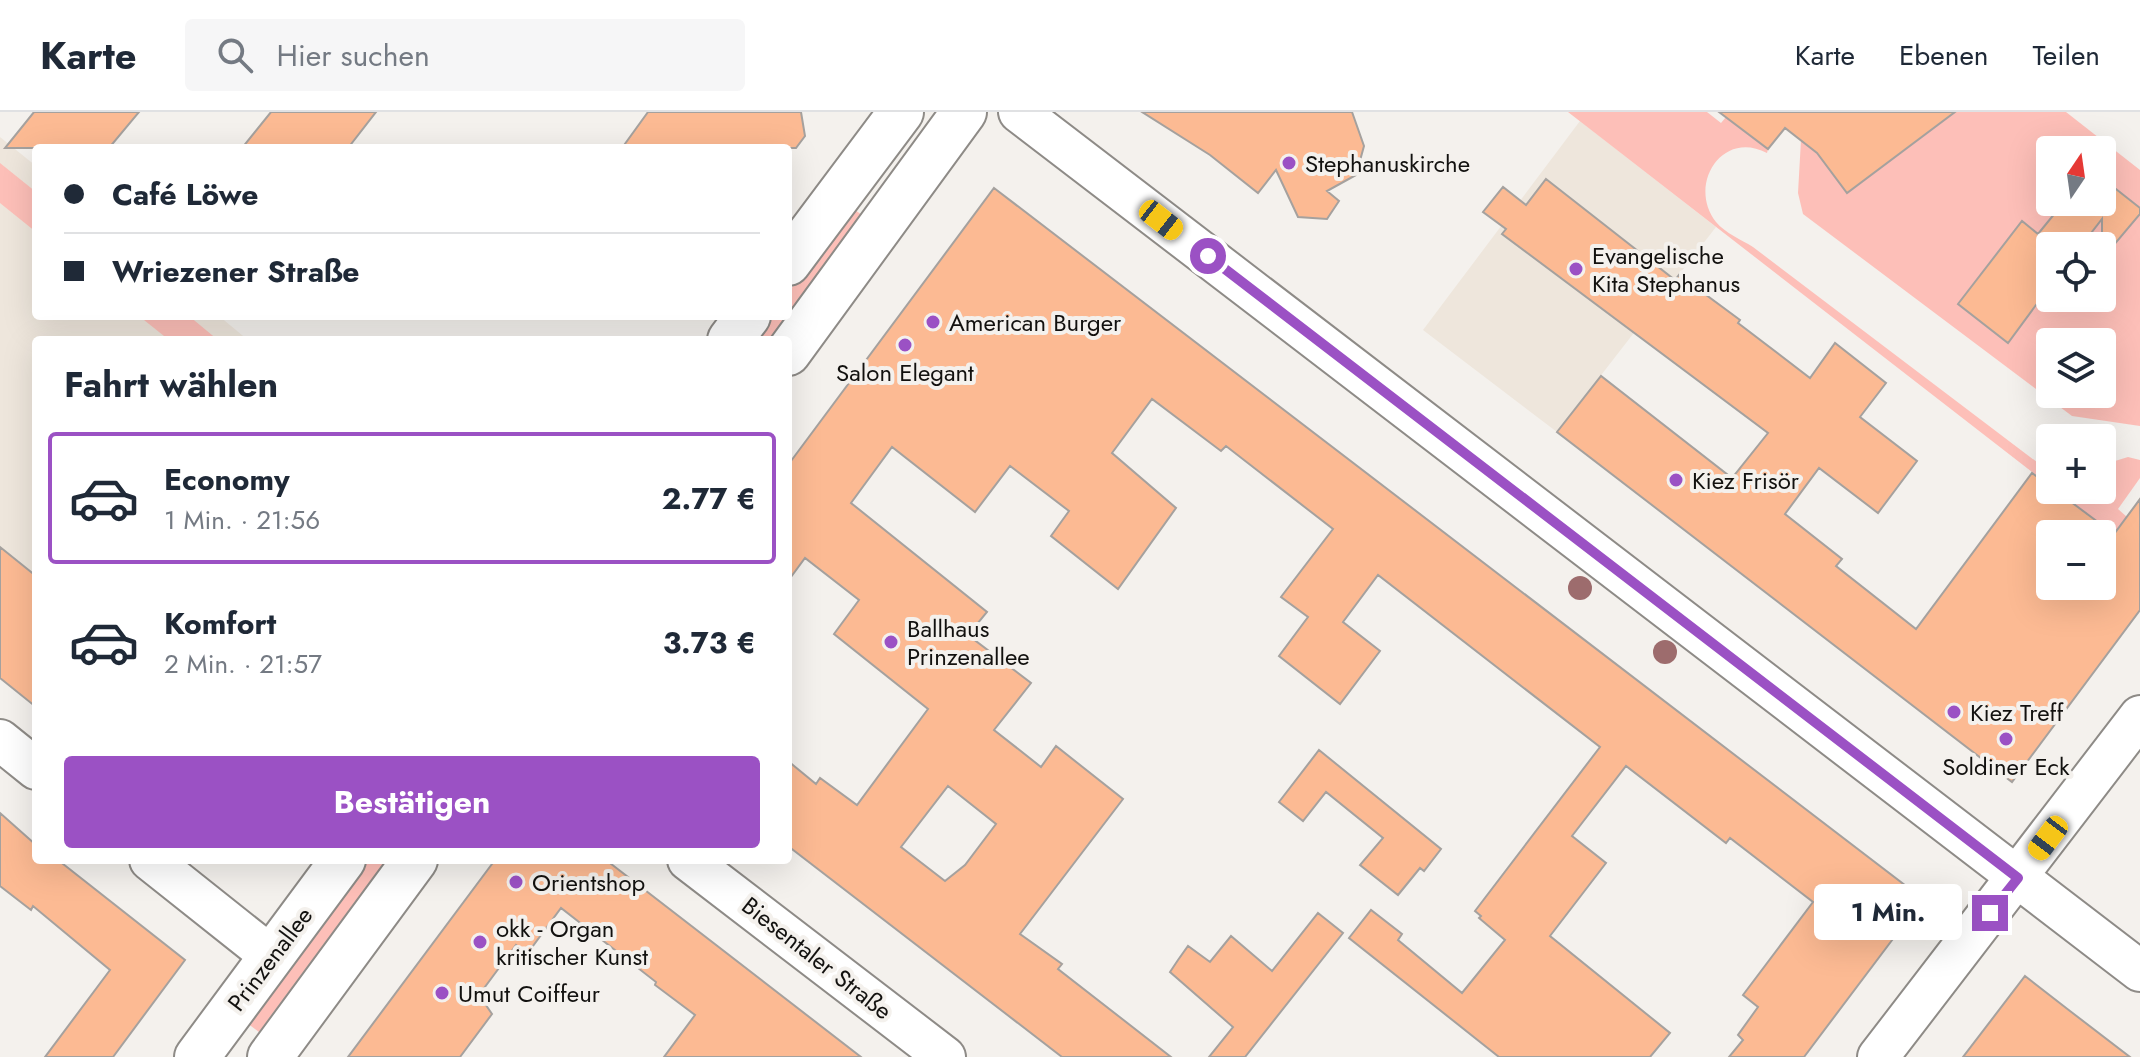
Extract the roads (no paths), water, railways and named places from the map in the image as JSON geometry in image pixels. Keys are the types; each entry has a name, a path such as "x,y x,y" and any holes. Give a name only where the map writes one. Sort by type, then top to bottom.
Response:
{"main road":[{"path":"792,258 901,112"},
{"path":"792,348 964,112"},
{"path":"861,165 903,196"},
{"name":"Prinzenallee","path":"197,1057 340,864"},
{"path":"270,1057 412,864"}],"street":[{"path":"1019,112 2140,971"},
{"path":"1878,1057 2140,716"},
{"path":"0,740 32,766"},
{"path":"155,864 272,957"},
{"name":"Biesentaler Straße","path":"693,864 945,1057"}],"place":[{"name":"Stephanuskirche","path":"1289,163"},
{"name":"Evangelische Kita Stephanus","path":"1576,269"},
{"name":"American Burger","path":"933,322"},
{"name":"Salon Elegant","path":"905,345"},
{"name":"Kiez Frisör","path":"1676,480"},
{"name":"Ballhaus Prinzenallee","path":"891,642"},
{"name":"Kiez Treff","path":"1954,712"},
{"name":"Soldiner Eck","path":"2006,739"},
{"name":"Orientshop","path":"516,882"},
{"name":"okk - Organ kritischer Kunst","path":"480,942"},
{"name":"Umut Coiffeur","path":"442,993"}]}
